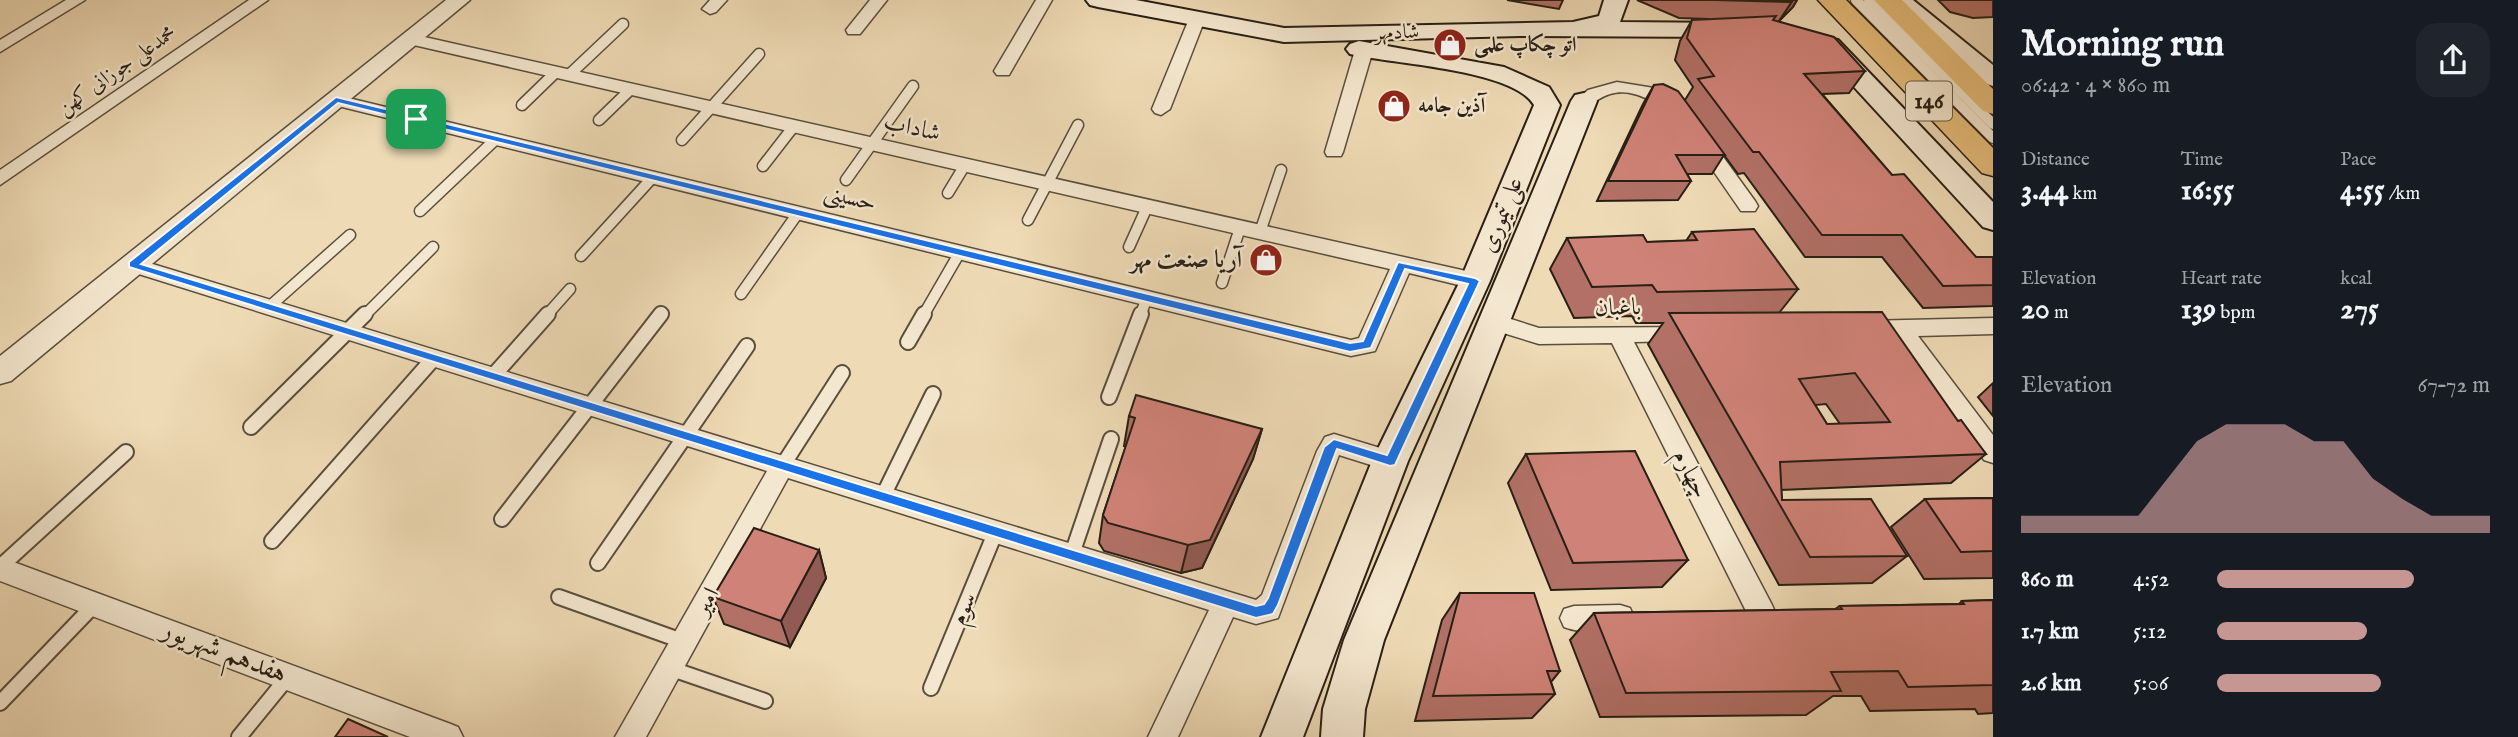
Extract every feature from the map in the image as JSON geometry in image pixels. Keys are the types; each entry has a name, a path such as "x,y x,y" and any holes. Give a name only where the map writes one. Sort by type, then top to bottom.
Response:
{"main road":[{"name":"شادمهر","path":"1099,0 1284,35 1562,29 1675,32 1751,29"},
{"path":"1562,29 1605,23 1613,16 1616,0"},
{"name":"146","path":"1831,0 1993,166"},
{"name":"146","path":"1887,0 1993,105"},
{"path":"1898,0 1942,33 1993,78"},
{"name":"علی تیموری","path":"1282,737 1390,461 1492,299 1547,105 1543,94 1518,79 1478,69 1284,35"},
{"path":"1865,36 1901,101 1993,205"},
{"path":"1813,37 1849,64 1993,220"},
{"name":"علی تیموری","path":"1342,737 1344,709 1364,640 1492,299 1584,101"}],"street":[{"path":"0,47 77,0"},
{"name":"محمدعلی جوزانی کهن","path":"0,179 260,0"},
{"path":"0,373 459,0"},
{"path":"854,30 879,0"},
{"path":"1003,71 1044,0"},
{"path":"1161,109 1197,19"},
{"name":"شاداب","path":"411,39 1402,265"},
{"path":"1334,152 1364,51"},
{"path":"1584,101 1599,90 1615,87 1646,91 1684,115 1748,206"},
{"name":"حسینی","path":"336,100 1350,348 1367,345 1402,265"},
{"path":"133,265 1256,612 1268,609 1329,450 1334,444 1390,461"},
{"name":"باغبان","path":"1402,265 1492,299 1538,336 1713,332"},
{"path":"1847,329 1993,326"},
{"path":"1900,328 1993,453"},
{"name":"چهارم","path":"1619,334 1749,614 1789,613"},
{"name":"امیر","path":"630,737 783,465"},
{"name":"هفدهم شهریور","path":"0,568 448,737"},
{"path":"1163,737 1226,604"},
{"path":"1574,618 1641,617"}],"lane":[{"path":"1856,0 1993,138"},
{"path":"1869,0 1993,124"},
{"path":"522,105 623,24"},
{"path":"682,140 759,54"},
{"path":"846,180 913,86"},
{"path":"599,120 631,89"},
{"path":"1028,220 1078,125"},
{"path":"763,166 794,126"},
{"path":"420,211 496,139"},
{"path":"948,193 965,165"},
{"path":"1260,232 1282,170"},
{"path":"581,256 653,177"},
{"path":"1129,247 1147,206"},
{"path":"741,294 798,212"},
{"path":"1222,283 1240,228"},
{"path":"269,307 350,234"},
{"path":"251,427 433,247"},
{"path":"908,342 960,252"},
{"path":"493,376 570,289"},
{"path":"1110,397 1147,298"},
{"path":"502,519 661,314"},
{"path":"598,563 747,346"},
{"path":"272,541 434,358"},
{"path":"783,465 842,373"},
{"path":"883,496 933,394"},
{"path":"1072,554 1111,439"},
{"path":"0,568 126,452"},
{"name":"سوم","path":"931,688 996,531"},
{"path":"559,597 685,642"},
{"path":"0,703 96,603"},
{"path":"669,668 765,701"},
{"path":"239,737 288,677"}],"building":[{"path":"1714,0 1793,0 1791,2"},
{"path":"1776,16 1773,20 1834,37 1865,71 1804,74 1892,175 1904,174 1976,257 1993,257 1993,285 1943,286 1902,235 1822,235 1759,152 1753,152 1698,79 1714,76 1687,38 1692,20"},
{"path":"1663,84 1678,91 1725,155 1676,155 1691,181 1608,181 1654,85"},
{"path":"1754,229 1798,289 1657,292 1652,285 1592,287 1567,238 1643,235 1647,242 1697,240 1692,232"},
{"path":"1882,312 1958,421 1961,420 1986,454 1780,462 1782,500 1871,499 1907,556 1810,557 1669,313","holes":["1855,373 1890,422 1827,424 1799,379"]},
{"path":"1136,395 1262,429 1210,540 1188,545 1108,523 1103,515 1135,418 1129,416"},
{"path":"1635,451 1688,560 1573,563 1526,454"},
{"path":"1993,498 1993,551 1961,552 1925,499"},
{"path":"754,528 819,550 781,621 713,597"},
{"path":"1460,593 1534,593 1560,671 1547,671 1555,694 1433,696"},
{"path":"1993,600 1993,685 1908,687 1898,671 1831,672 1841,691 1626,693 1594,613 1842,609 1840,606 1964,604 1962,601"},
{"path":"348,719 388,737 335,737"}],"place":[{"name":"اتو چکاپ علمی","path":"1450,45"},
{"name":"آذین جامه","path":"1394,106"},
{"name":"آریا صنعت مهر","path":"1266,260"}],"route":[{"path":"336,100 416,119 1350,348 1367,345 1402,265 1475,281 1390,461 1339,443 1329,450 1273,600 1268,609 1256,612 133,265 336,100"}]}
